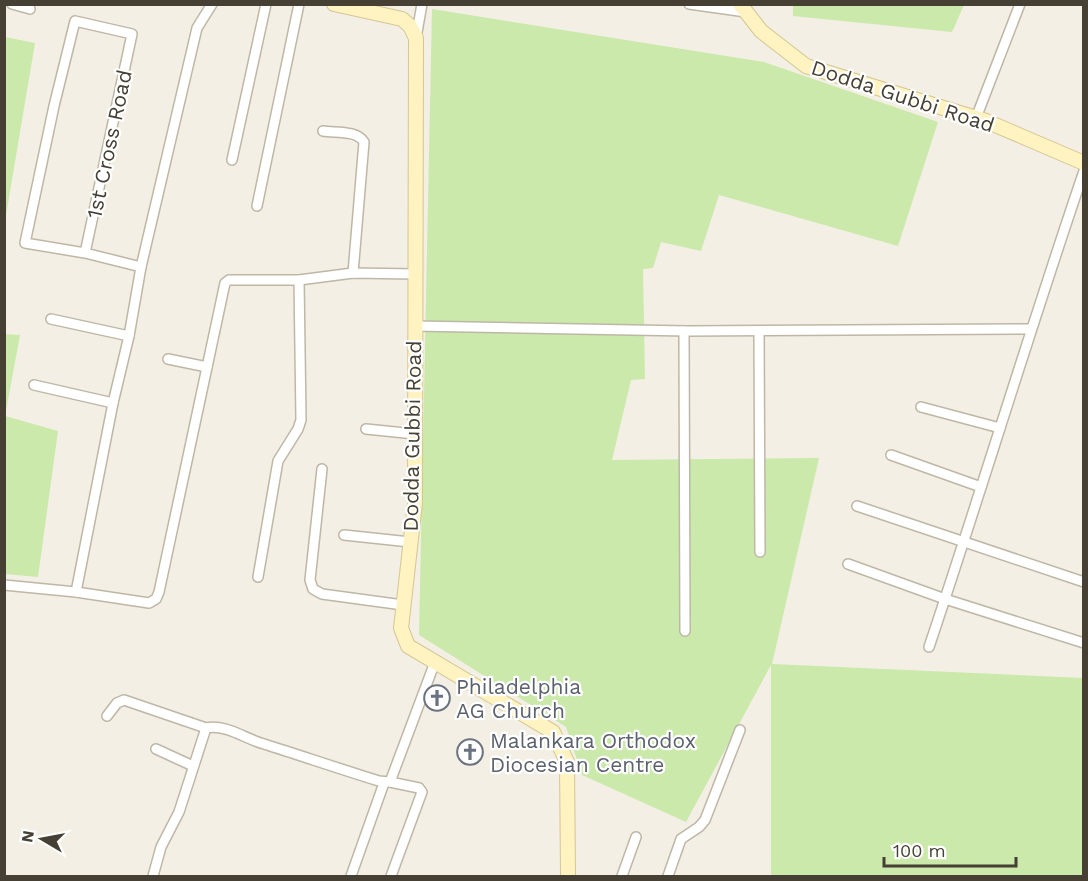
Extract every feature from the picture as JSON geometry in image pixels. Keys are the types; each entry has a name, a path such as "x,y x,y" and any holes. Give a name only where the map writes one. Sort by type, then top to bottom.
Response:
{"street":[{"path":"12,4 30,9"},
{"path":"76,592 141,267 197,28 212,4"},
{"path":"232,160 266,4"},
{"path":"257,206 299,4"},
{"path":"334,4 402,19 410,26 416,38"},
{"path":"416,38 422,4"},
{"path":"689,4 743,8"},
{"path":"976,118 1020,4"},
{"name":"Dodda Gubbi Road","path":"743,8 761,31 806,66 976,118 1061,151 1083,163"},
{"name":"1st Cross Road","path":"75,21 132,34 85,254 25,243 54,106 75,21"},
{"name":"Dodda Gubbi Road","path":"416,38 415,503 401,628 408,646 553,732 567,762 567,876"},
{"path":"323,131 355,134 361,136 364,142 353,273"},
{"path":"929,646 1083,171"},
{"path":"85,254 141,267"},
{"path":"4,585 76,592 148,603 156,599 225,283 229,280 299,280 353,273 415,274"},
{"path":"258,577 278,460 298,429 301,420 299,280"},
{"path":"51,319 129,336"},
{"path":"414,326 684,332 1030,329"},
{"path":"759,331 760,552"},
{"path":"684,332 685,631"},
{"path":"168,358 207,367"},
{"path":"33,385 113,403"},
{"path":"921,407 1000,428"},
{"path":"366,429 415,434"},
{"path":"891,455 981,488"},
{"path":"322,470 310,580 313,589 322,594 403,605"},
{"path":"856,506 1083,582"},
{"path":"344,535 410,542"},
{"path":"848,564 945,599 1083,643"},
{"path":"351,876 435,662"},
{"path":"107,716 117,702 124,700 206,728 218,728 237,733 263,744 387,782 419,788 422,792 391,876"},
{"path":"153,876 161,847 179,812 206,728"},
{"path":"668,876 681,839 705,820 740,730"},
{"path":"156,749 193,766"},
{"path":"622,876 636,837"}],"green space":[{"path":"793,4 964,5 952,32 793,16"},
{"path":"432,9 764,62 938,122 898,246 719,195 701,251 661,242 653,268 643,269 645,379 631,380 612,460 819,458 772,664 1083,678 1083,876 771,876 771,665 686,822 582,775 566,727 419,635"},
{"path":"4,37 35,43 5,221"},
{"path":"4,334 20,335 5,416 58,431 38,577 5,574"}],"place":[{"name":"Philadelphia AG Church","path":"437,698"},
{"name":"Malankara Orthodox Diocesian Centre","path":"470,752"}]}
